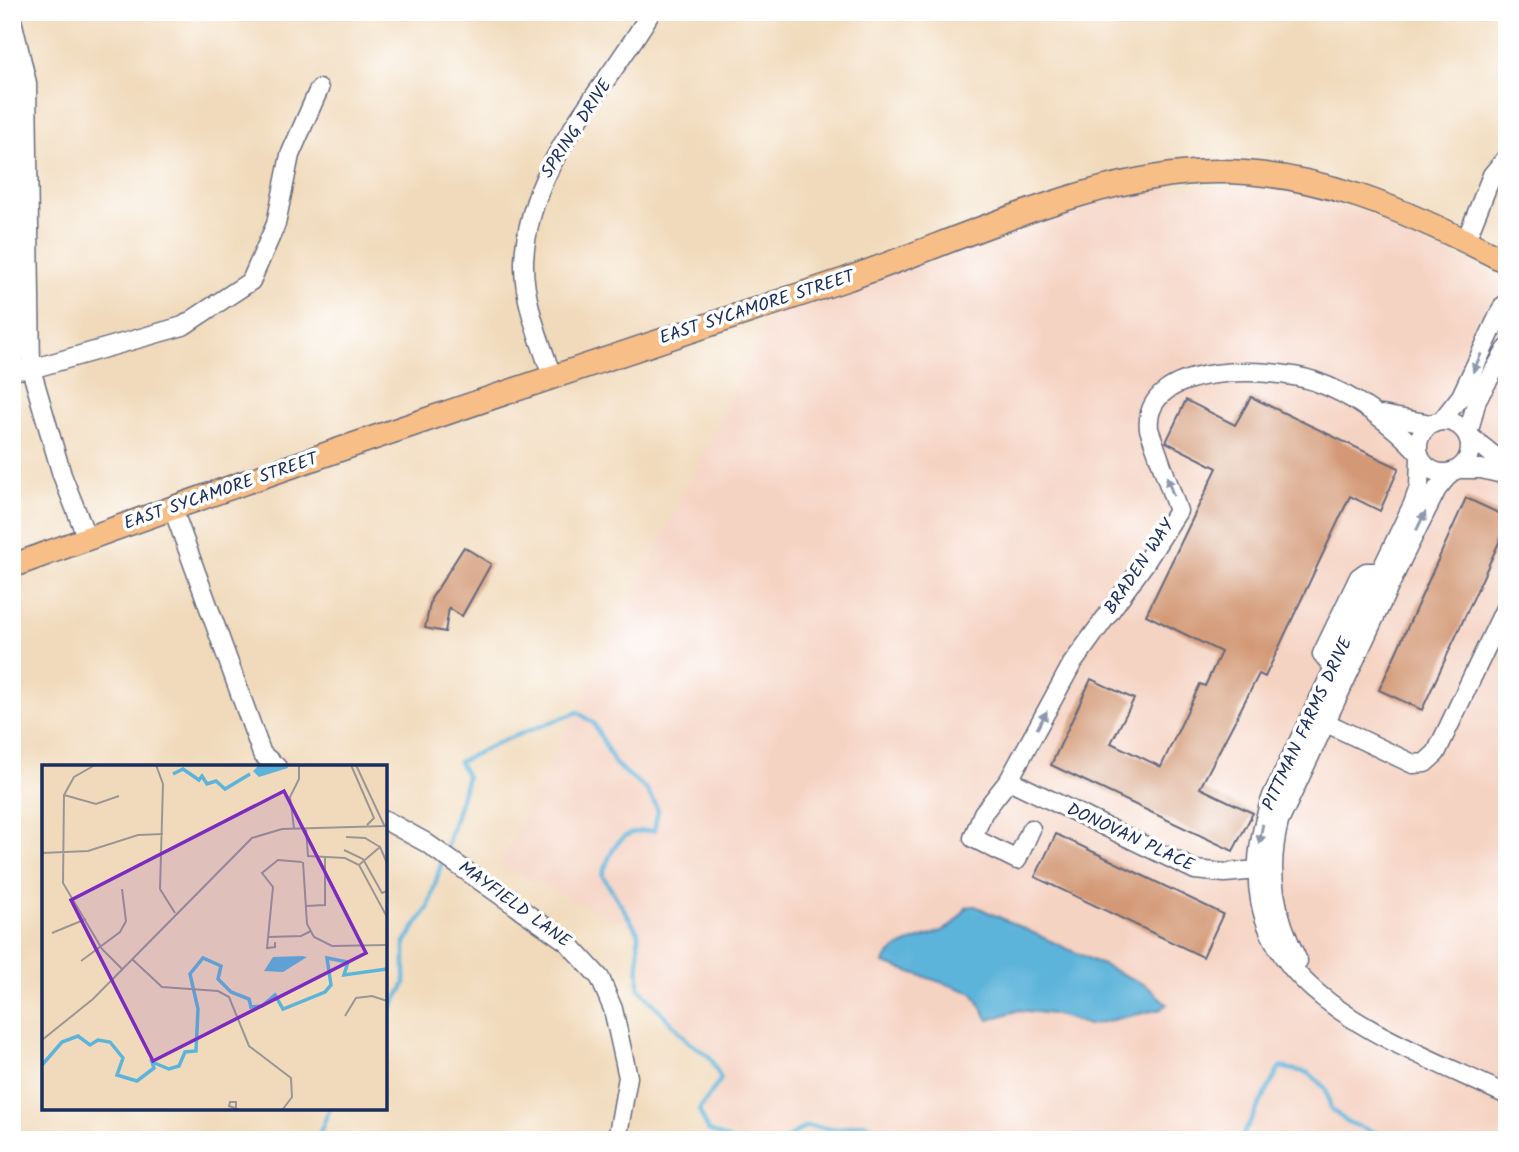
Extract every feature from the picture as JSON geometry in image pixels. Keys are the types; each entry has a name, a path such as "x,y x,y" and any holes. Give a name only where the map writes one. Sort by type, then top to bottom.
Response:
{"main road":[{"name":"EAST SYCAMORE STREET","path":"12,566 552,376 918,255 1067,199 1118,184 1200,172 1290,177 1337,187 1466,240 1507,262"}],"street":[{"name":"SPRING DRIVE","path":"552,376 528,295 524,263 534,200 565,140 651,12"},
{"path":"12,20 27,83 20,150 31,369 62,475 87,538"},
{"path":"12,370 31,369 183,326 251,281 276,224 290,155 319,89"},
{"path":"1466,240 1485,189 1507,157"},
{"path":"1507,304 1503,306 1461,396 1436,422 1421,433 1420,455 1433,471 1481,469 1507,475"},
{"path":"1454,470 1468,458 1468,435 1477,400 1507,349"},
{"name":"BRADEN WAY","path":"1031,829 1017,860 973,838 983,813 1009,780 1072,664 1172,524 1178,510 1149,429 1147,415 1155,400 1182,382 1247,370 1283,374 1315,381 1372,413 1399,431 1420,455"},
{"name":"BRADEN WAY","path":"1372,413 1436,422"},
{"path":"1436,422 1457,424 1507,466"},
{"name":"PITTMAN FARMS DRIVE","path":"1318,719 1389,566 1417,495 1420,455"},
{"name":"PITTMAN FARMS DRIVE","path":"1454,470 1437,489 1389,566 1334,668 1264,870 1284,931 1311,990 1346,1017 1507,1095"},
{"path":"173,509 262,754 275,765"},
{"path":"1318,719 1413,764 1424,763 1436,753 1507,604"},
{"name":"DONOVAN PLACE","path":"1009,780 1195,870 1264,870"},
{"name":"MAYFIELD LANE","path":"387,821 425,842 567,942 600,978 612,1009 628,1077 617,1140"}],"shaded area":[{"path":"1214,187 1305,195 1370,215 1507,282 1507,1140 1273,1140 1240,1126 1234,1140 887,1140 878,1127 864,1120 835,1125 807,1122 786,1132 778,1140 742,1140 712,1127 703,1109 725,1079 714,1055 690,1037 645,987 642,932 499,866 774,309 1131,192"}],"water":[{"path":"975,906 1146,985 1167,1004 1161,1009 1089,1025 1053,1014 1019,1010 989,1020 973,993 884,963 896,949 945,930 967,907"}],"building":[{"path":"1251,397 1399,468 1380,511 1350,496 1265,677 1259,674 1200,788 1253,813 1233,851 1051,765 1091,679 1134,699 1111,743 1161,767 1200,684 1205,686 1221,652 1146,615 1217,468 1166,442 1186,400 1235,425"},
{"path":"1466,498 1507,517 1507,525 1422,710 1379,690"},
{"path":"464,547 491,564 462,616 449,608 445,632 425,628 431,599"},
{"path":"1056,834 1223,914 1203,957 1035,877"}],"waterway":[{"path":"446,849 467,777 459,762 504,740 578,712 594,724 615,764 647,790 658,810 654,831 632,833 619,841 602,875 638,932 639,988 689,1042 710,1057 721,1079 699,1110 708,1130 730,1140"},
{"path":"387,1009 392,1007 405,984 405,942 428,908 442,861"},
{"path":"1240,1140 1280,1067 1309,1073 1326,1089 1331,1109 1347,1122 1377,1133 1379,1140"},
{"path":"317,1140 329,1110"},
{"path":"784,1140 806,1126 838,1129 864,1123 876,1128 884,1140"}]}
